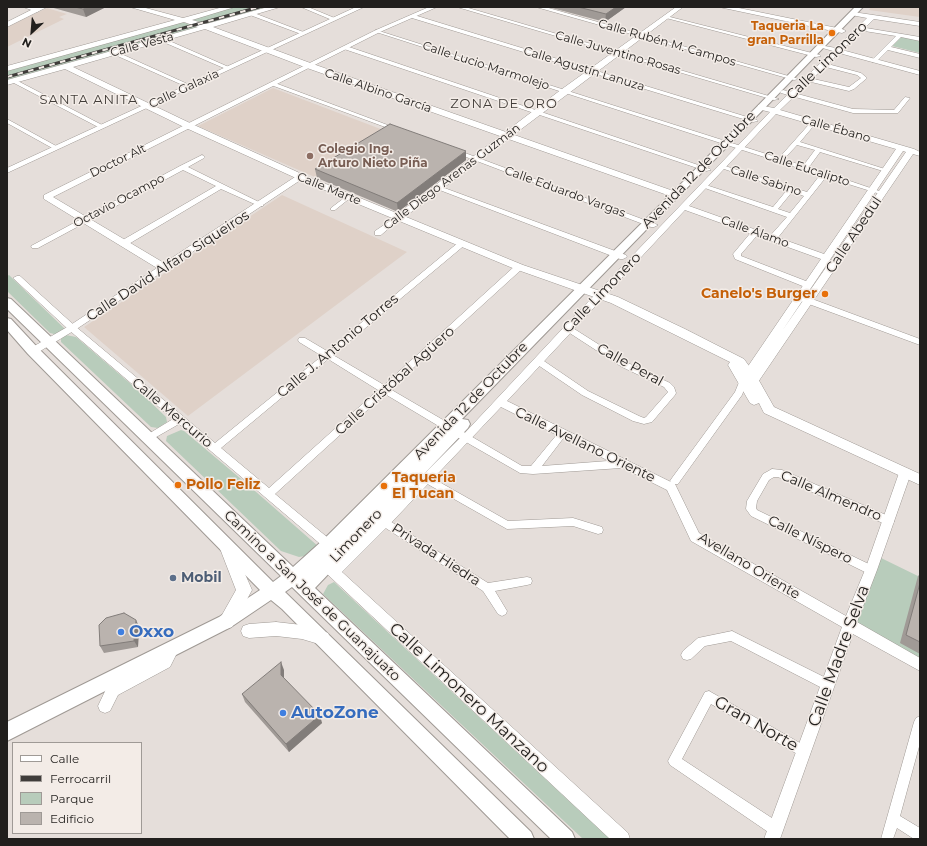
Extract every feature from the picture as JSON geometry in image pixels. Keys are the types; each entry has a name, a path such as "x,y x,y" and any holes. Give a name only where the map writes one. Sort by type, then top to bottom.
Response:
{"main road":[{"name":"Calle Albino García","path":"134,7 207,27 310,66 683,200"},
{"path":"7,69 231,7"},
{"name":"Calle Vesta","path":"11,82 276,7"},
{"path":"723,7 840,30"},
{"name":"Avenida 12 de Octubre","path":"593,294 620,256 651,224 683,200 705,169 733,145 752,120 772,102 793,78 820,54 857,12 867,7"},
{"path":"7,20 34,8"},
{"path":"7,25 34,8"},
{"name":"Calle Marte","path":"65,66 301,178 519,267 593,294 735,366 763,413 904,476"},
{"name":"Limonero","path":"298,584 330,569 456,433 593,294"},
{"name":"Camino a San José de Guanajuato","path":"7,302 298,584 565,839"},
{"name":"Camino a San José de Guanajuato","path":"7,322 33,351 226,546 324,639 524,839"},
{"name":"Avenida 12 de Octubre","path":"7,732 225,622 273,592 298,584 316,557 456,433"},
{"path":"904,476 920,480"},
{"path":"904,476 920,486"},
{"path":"225,622 244,590 226,546"},
{"path":"249,631 276,629 302,632 324,639"}],"street":[{"path":"304,7 334,18"},
{"name":"Calle Galaxia","path":"7,171 334,18 361,7"},
{"name":"Doctor Alt","path":"85,220 47,197 378,31 414,17 434,7"},
{"name":"Calle Juventino Rosas","path":"460,7 772,102 794,94 853,111 896,112 907,98"},
{"name":"Calle Rubén M. Campos","path":"539,7 793,78"},
{"name":"Calle Diego Arenas Guzmán","path":"378,233 508,136 565,91 618,54 680,7"},
{"path":"857,12 872,17 920,24"},
{"path":"252,14 303,33"},
{"name":"Calle Agustín Lanuza","path":"414,17 752,120"},
{"path":"668,17 820,54 864,78 849,89 809,80"},
{"name":"Calle Limonero","path":"330,569 385,522 427,479 456,433 500,402 568,328 593,294 683,200 704,186 723,167 733,145 772,102 794,94 809,80 820,54 837,51 872,17"},
{"path":"860,29 920,39"},
{"name":"Calle Lucio Marmolejo","path":"378,31 733,145"},
{"path":"874,61 899,36"},
{"path":"162,40 228,68"},
{"path":"346,48 705,169"},
{"path":"888,48 920,56"},
{"path":"820,54 837,51 920,73"},
{"path":"115,53 189,86"},
{"path":"11,82 102,127"},
{"path":"273,84 404,133"},
{"name":"Calle Ébano","path":"772,102 814,122 918,152"},
{"path":"7,121 56,148"},
{"path":"780,160 814,122"},
{"path":"796,142 885,170"},
{"name":"Calle Eucalipto","path":"733,145 882,193"},
{"name":"Calle Abedul","path":"746,383 800,297 900,148"},
{"name":"Calle Eduardo Vargas","path":"447,149 651,224"},
{"path":"805,168 819,149"},
{"name":"Calle Abedul","path":"673,484 746,383 809,301 882,193 918,152"},
{"name":"Octavio Ocampo","path":"35,246 202,157"},
{"path":"182,167 261,205"},
{"name":"Calle Sabino","path":"723,167 808,195"},
{"path":"773,238 825,174"},
{"name":"Calle David Alfaro Siqueiros","path":"33,351 72,328 301,178"},
{"path":"124,243 221,186"},
{"path":"704,186 791,216"},
{"path":"439,188 620,256"},
{"path":"774,210 791,189"},
{"path":"333,210 348,197"},
{"name":"Calle Álamo","path":"683,200 773,238 823,262"},
{"path":"85,220 163,267"},
{"path":"756,232 737,254 738,257 808,285"},
{"path":"843,232 853,236"},
{"name":"Calle J. Antonio Torres","path":"214,449 462,244"},
{"path":"823,262 831,269"},
{"name":"Calle Cristóbal Agüero","path":"270,494 519,267"},
{"name":"Calle Mercurio","path":"17,278 72,328 329,545"},
{"path":"800,297 920,342"},
{"name":"Calle Peral","path":"538,361 585,393 636,419 649,420 672,393 671,389 667,385 624,365 568,328"},
{"path":"302,340 456,433 520,469 533,470 621,464"},
{"name":"Calle Avellano Oriente","path":"500,402 621,464 673,484"},
{"path":"148,438 180,419"},
{"path":"533,470 562,434"},
{"name":"Calle Níspero","path":"772,473 766,477 752,501 751,509 754,512 871,570"},
{"name":"Calle Almendro","path":"772,473 779,473 889,521"},
{"name":"Calle Madre Selva","path":"774,834 848,625 871,570 904,476"},
{"path":"427,479 507,525 573,522 598,530"},
{"name":"Avellano Oriente","path":"673,484 695,537 920,665"},
{"name":"Privada Hiedra","path":"385,522 488,588 502,611"},
{"name":"Calle Limonero Manzano","path":"316,557 622,839"},
{"name":"Privada Hiedra","path":"488,588 527,581"},
{"path":"687,655 702,642 732,636 828,685"},
{"path":"105,706 113,690 165,663 172,649"},
{"name":"Gran Norte","path":"774,834 674,761 709,696 803,751"},
{"path":"887,839 892,818 918,739 920,722"},
{"path":"892,818 920,835"}],"shaded area":[{"path":"871,7 920,7 920,17 869,10"},
{"path":"47,8 67,14 59,17 64,19 7,47 7,27"},
{"name":"Colegio Ing. Arturo Nieto Piña","path":"273,88 391,133 317,178 198,126"},
{"path":"282,195 407,252 188,416 84,327"}],"green space":[{"path":"234,7 269,7 208,25 190,19"},
{"path":"182,22 200,27 7,81 7,71"},
{"path":"900,37 920,40 920,53 892,46"},
{"path":"9,275 64,328 64,332 58,335 50,333 7,291 7,276"},
{"path":"66,335 76,337 139,391 166,417 167,422 158,428 151,427 61,342 61,339"},
{"path":"181,430 247,484 319,547 311,555 299,557 281,551 166,441 167,436"},
{"path":"879,557 920,577 920,661 853,625"},
{"path":"334,582 610,839 583,839 323,594 328,585"}],"building":[{"path":"75,7 88,7 83,9"},
{"path":"578,7 616,7 606,14"},
{"path":"390,124 466,151 397,203 315,169"},
{"path":"920,583 920,642 906,635"},
{"name":"Oxxo","path":"124,613 136,620 134,641 100,646 99,625 106,618"},
{"name":"AutoZone","path":"281,662 281,675 320,715 286,744 242,694"}],"railway":[{"path":"7,77 259,7"}],"place":[{"name":"Taqueria La gran Parrilla","path":"832,33"},
{"name":"Colegio Ing. Arturo Nieto Piña","path":"310,156"},
{"name":"Canelo's Burger","path":"825,294"},
{"name":"Pollo Feliz","path":"178,485"},
{"name":"Taqueria El Tucan","path":"384,486"},
{"name":"Mobil","path":"173,578"},
{"name":"Oxxo","path":"121,632"},
{"name":"AutoZone","path":"283,713"}],"district":[{"name":"SANTA ANITA","path":"89,100"},
{"name":"ZONA DE ORO","path":"504,104"}]}
